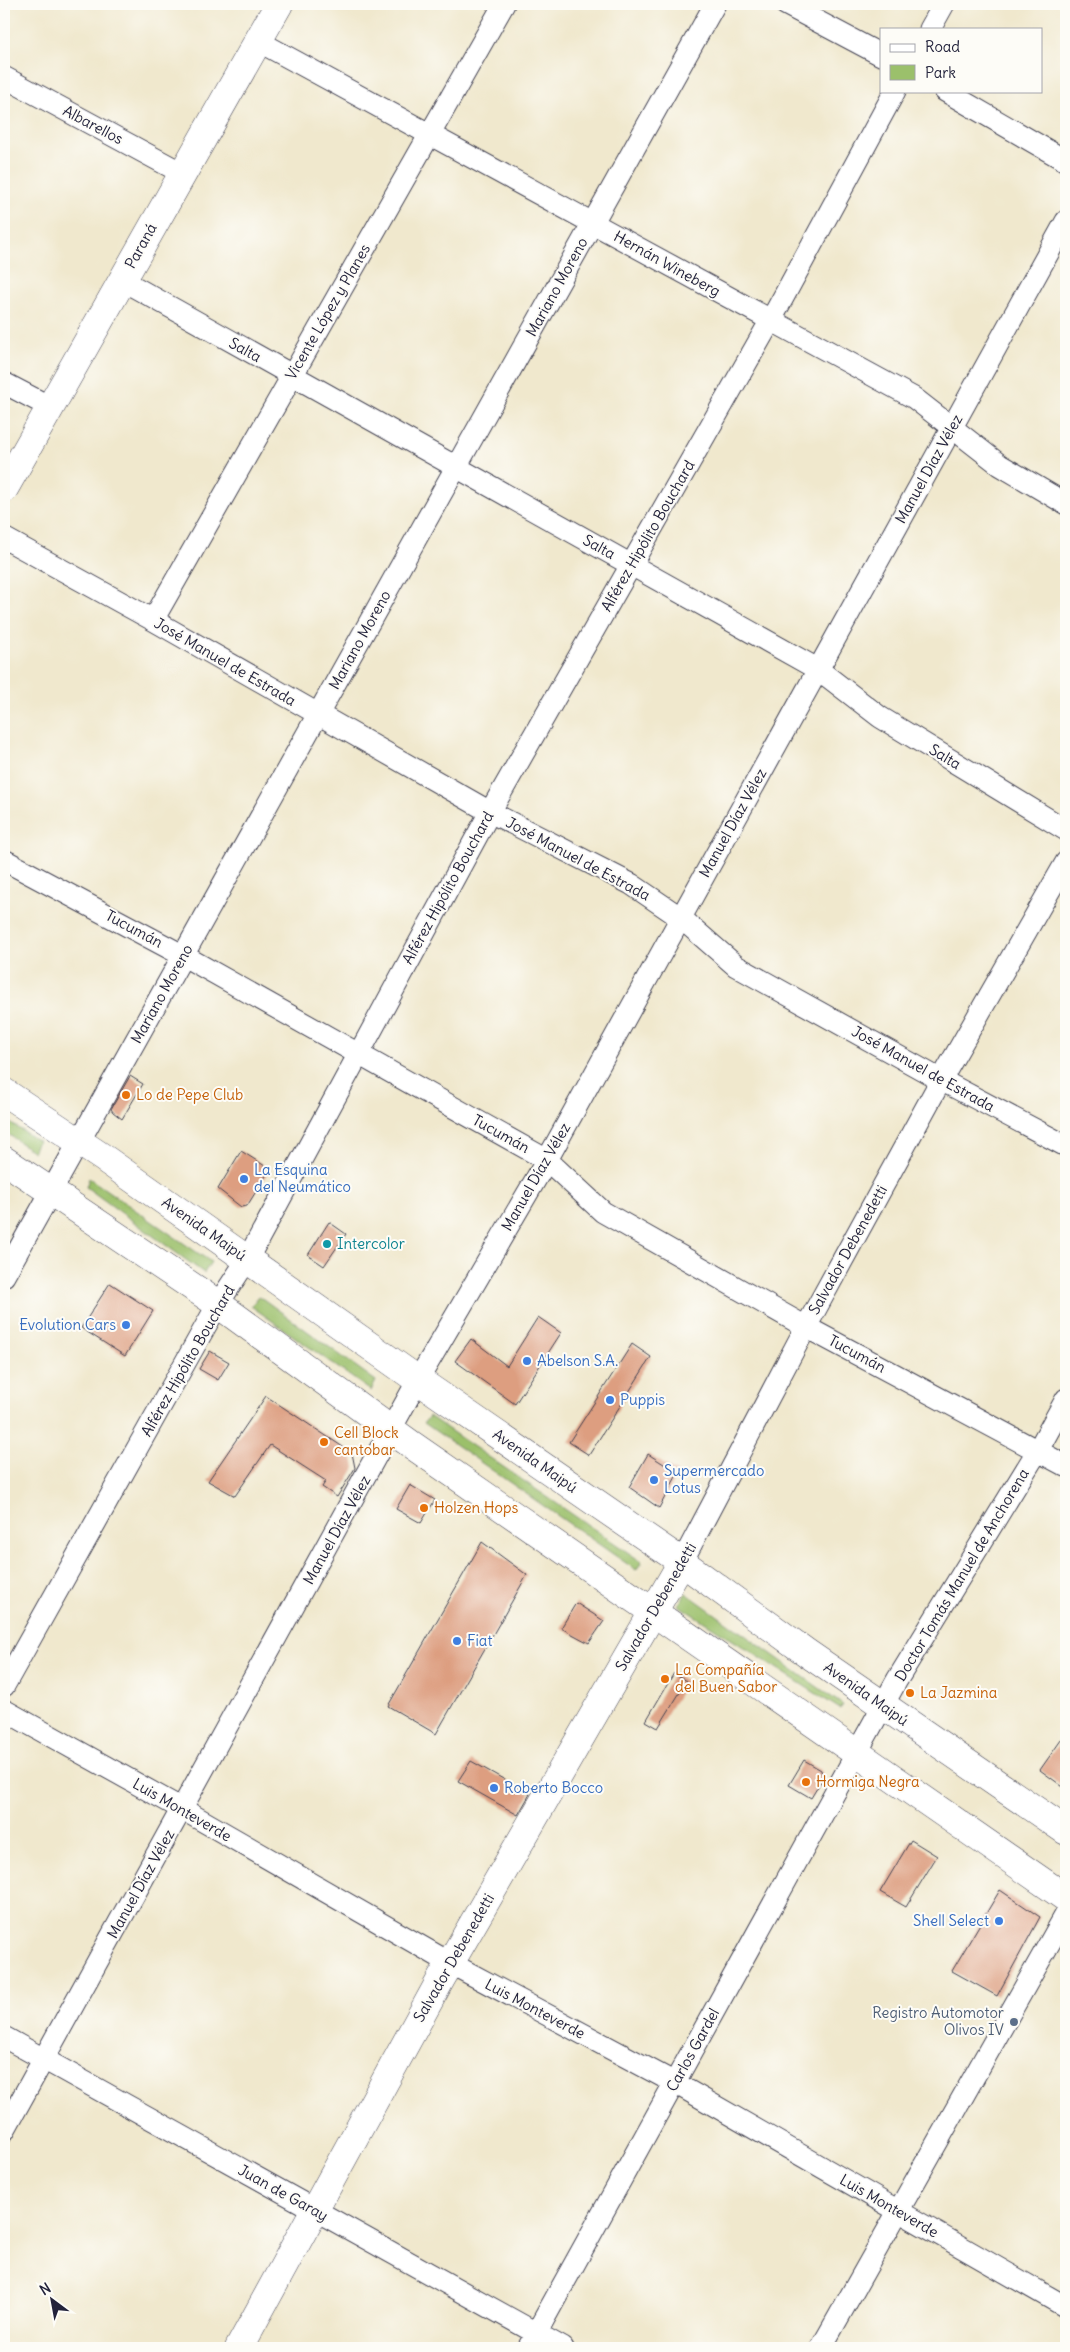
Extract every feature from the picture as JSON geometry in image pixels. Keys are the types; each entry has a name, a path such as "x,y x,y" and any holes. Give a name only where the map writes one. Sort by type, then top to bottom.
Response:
{"main road":[{"name":"Paraná","path":"4,489 279,4"},
{"name":"Avenida Maipú","path":"4,1092 79,1141 418,1380 682,1562 883,1706 1066,1831"},
{"path":"4,1160 218,1304 392,1430 1066,1898"},
{"name":"Salvador Debenedetti","path":"239,2348 450,1963 682,1562"}],"street":[{"name":"Vicente López y Planes","path":"153,620 504,4"},
{"name":"Mariano Moreno","path":"4,1276 715,4"},
{"path":"785,4 880,54"},
{"path":"931,28 944,4"},
{"name":"Hernán Wineberg","path":"258,41 914,398 952,426 1000,466 1066,504"},
{"name":"Albarellos","path":"4,77 182,173"},
{"name":"Alférez Hipólito Bouchard","path":"4,1686 218,1304 247,1260 490,812 771,320 895,92"},
{"path":"947,92 1066,162"},
{"name":"Manuel Díaz Vélez","path":"4,2131 418,1380 547,1160 1066,221"},
{"name":"Salta","path":"122,280 819,670 880,717 1066,830"},
{"path":"4,383 50,407"},
{"name":"José Manuel de Estrada","path":"4,538 153,620 490,812 631,884 681,918 736,966 941,1080 1066,1146"},
{"name":"Tucumán","path":"4,860 184,956 547,1160 603,1212 806,1327 1066,1466"},
{"name":"Salvador Debenedetti","path":"682,1562 806,1327 941,1080 1066,862"},
{"name":"Doctor Tomás Manuel de Anchorena","path":"858,1752 883,1706 1038,1450 1066,1398"},
{"name":"Luis Monteverde","path":"4,1710 182,1809 450,1963 674,2084 1066,2307"},
{"name":"Carlos Gardel","path":"532,2341 858,1752"},
{"path":"821,2348 1066,1914"},
{"name":"Juan de Garay","path":"4,2037 314,2210 532,2341 562,2348"}],"green space":[{"path":"4,1119 38,1141 33,1152 4,1131"},
{"path":"89,1178 211,1262 204,1273 86,1187"},
{"path":"259,1296 376,1381 371,1391 251,1306"},
{"path":"429,1416 642,1562 636,1570 424,1423"},
{"path":"686,1593 843,1705 840,1709 678,1605"}],"building":[{"name":"Lo de Pepe Club","path":"130,1076 143,1084 122,1119 111,1109"},
{"name":"La Esquina del Neumático","path":"241,1151 270,1169 247,1206 241,1207 218,1189"},
{"name":"Intercolor","path":"329,1222 346,1234 324,1266 308,1255"},
{"path":"110,1283 153,1311 125,1356 81,1328"},
{"name":"Abelson S.A.","path":"538,1317 561,1333 515,1404 455,1361 471,1339 507,1366"},
{"name":"Puppis","path":"632,1344 651,1357 589,1455 569,1442"},
{"path":"210,1351 229,1362 218,1380 199,1369"},
{"path":"266,1396 352,1453 355,1468 337,1497 322,1487 326,1481 270,1445 235,1496 208,1481"},
{"name":"Supermercado Lotus","path":"648,1454 678,1473 659,1508 629,1487"},
{"path":"410,1485 435,1500 421,1523 396,1509"},
{"name":"Fiat","path":"482,1542 527,1575 436,1734 388,1706"},
{"path":"576,1603 604,1621 589,1643 561,1628"},
{"path":"674,1673 687,1681 658,1728 646,1721"},
{"path":"1066,1733 1066,1789 1040,1770"},
{"name":"Hormiga Negra","path":"804,1760 821,1770 823,1778 811,1798 789,1785"},
{"name":"Roberto Bocco","path":"471,1761 530,1794 518,1815 458,1781"},
{"path":"911,1840 937,1856 906,1907 880,1892"},
{"path":"1000,1890 1040,1917 997,1996 952,1971"}],"place":[{"name":"Lo de Pepe Club","path":"126,1095"},
{"name":"La Esquina del Neumático","path":"244,1179"},
{"name":"Intercolor","path":"327,1244"},
{"name":"Evolution Cars","path":"126,1325"},
{"name":"Abelson S.A.","path":"527,1361"},
{"name":"Puppis","path":"610,1400"},
{"name":"Cell Block cantobar","path":"324,1442"},
{"name":"Supermercado Lotus","path":"654,1480"},
{"name":"Holzen Hops","path":"424,1508"},
{"name":"Fiat","path":"457,1641"},
{"name":"La Compañía del Buen Sabor","path":"665,1679"},
{"name":"La Jazmina","path":"910,1693"},
{"name":"Hormiga Negra","path":"806,1782"},
{"name":"Roberto Bocco","path":"494,1788"},
{"name":"Shell Select","path":"999,1921"},
{"name":"Registro Automotor Olivos IV","path":"1014,2022"}]}
